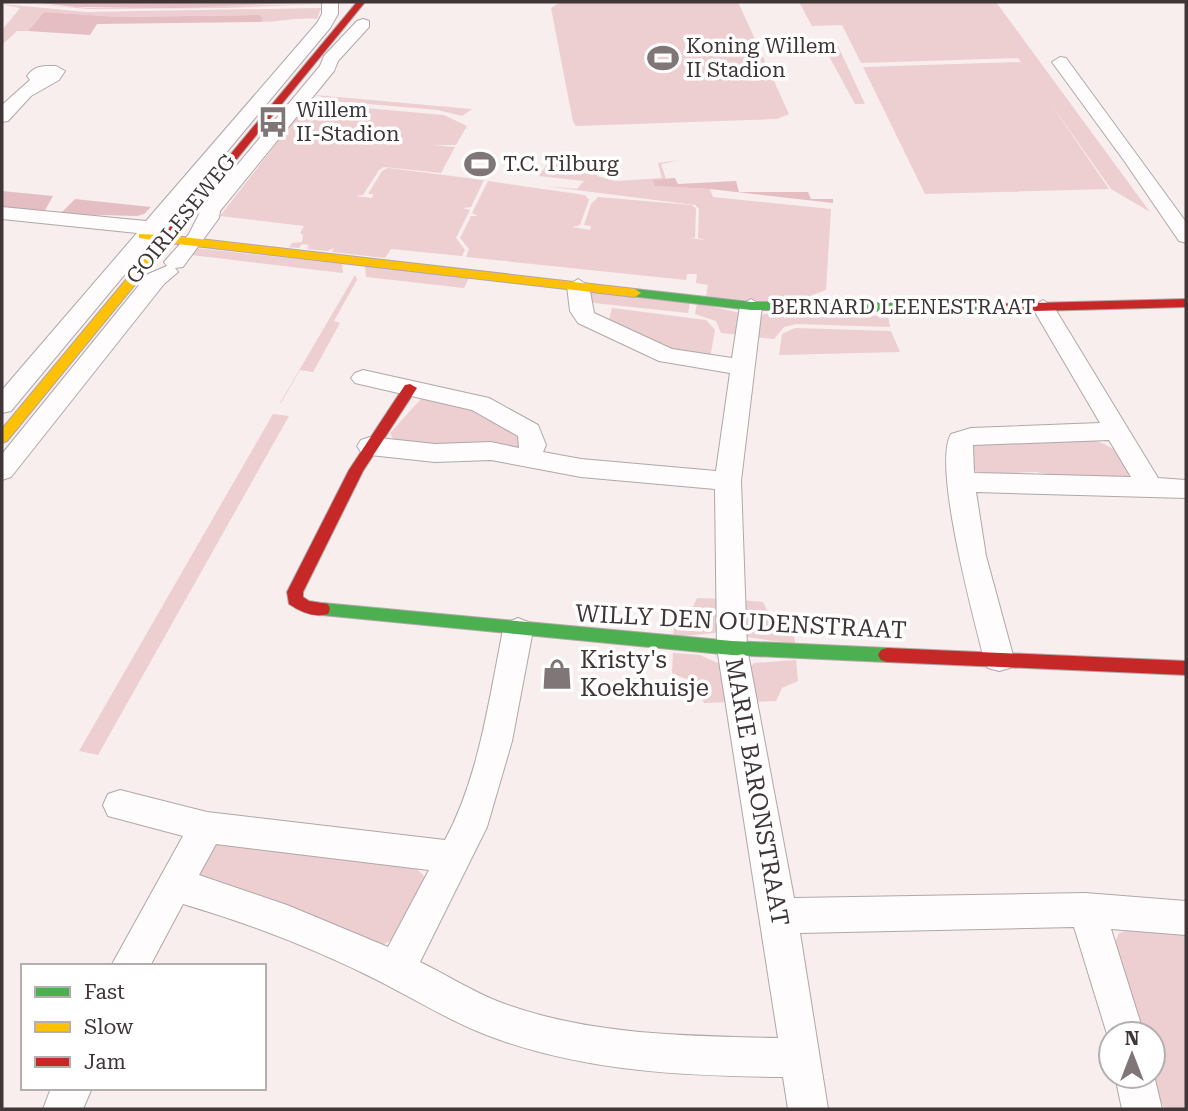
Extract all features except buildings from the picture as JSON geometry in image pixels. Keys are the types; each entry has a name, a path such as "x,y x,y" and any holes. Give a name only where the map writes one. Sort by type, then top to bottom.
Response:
{"street":[{"name":"GOIRLESEWEG","path":"2,405 93,298 181,206 324,25 330,14 330,2"},
{"name":"GOIRLESEWEG","path":"181,206 230,171 325,70 354,22 361,2"},
{"name":"GOIRLESEWEG","path":"2,438 126,301 171,267 209,218 210,210 230,171 304,68 354,22"},
{"path":"1060,62 1133,159 1186,236"},
{"path":"304,68 325,70"},
{"path":"2,117 14,101 41,78"},
{"path":"2,213 153,234"},
{"name":"GOIRLESEWEG","path":"2,471 126,301 153,234"},
{"name":"BERNARD LEENESTRAAT","path":"153,234 751,306 836,310 1186,303"},
{"path":"578,286 581,311 586,318 667,356 742,367"},
{"path":"93,298 126,301"},
{"name":"MARIE BARONSTRAAT","path":"751,306 729,481 732,648 779,916 808,1109"},
{"path":"1043,307 1150,488"},
{"path":"363,378 480,404 521,425 533,438 528,458"},
{"path":"410,388 370,446 443,453 491,451 581,468 729,481"},
{"path":"999,659 972,556 961,482 960,440 971,437 1116,431"},
{"name":"WILLY DEN OUDENSTRAAT","path":"370,446 295,592 295,600 305,607 518,631 732,648 1186,668"},
{"path":"961,482 1186,489"},
{"path":"396,970 470,827 484,787 518,631"},
{"path":"120,805 207,827 453,857"},
{"path":"131,964 207,827"},
{"path":"174,885 266,914 396,970 495,1019 555,1037 674,1055 801,1058"},
{"path":"1085,910 1101,950 1121,1020"},
{"path":"779,916 1085,910 1186,918"},
{"path":"63,1109 71,1090"},
{"path":"1138,1090 1142,1109"}],"shaded area":[{"path":"12,2 88,8 322,4 88,9"},
{"path":"30,2 322,2 177,8 77,7"},
{"name":"Koning Willem II Stadion","path":"738,2 789,114 777,119 576,126 573,122 551,8 559,3"},
{"path":"799,2 996,2 1150,212 1111,189 1048,100 1109,189 925,194 863,67 1021,62 1018,58 861,63 842,25 812,26"},
{"path":"2,4 86,12 321,8 317,19 261,22 263,19 248,15 119,17 44,12 28,31 17,31 2,45 2,30 20,8"},
{"path":"44,12 119,17 259,15 263,19 261,22 97,24 90,35 28,31"},
{"path":"838,46 865,104 855,104 824,47"},
{"path":"315,95 472,109 462,116 438,110 322,100 323,97"},
{"path":"308,103 444,115 467,126 456,145 433,145 455,147 441,173 384,167 379,170 363,195 355,196 372,198 373,194 368,194 382,171 388,168 484,180 471,207 463,208 470,210 456,238 465,250 462,256 391,249 385,258 332,252 334,248 327,251 307,249 309,245 302,244 299,248 289,247 292,243 302,242 303,235 300,233 304,226 220,216"},
{"path":"550,160 576,166 573,169 587,174 590,171 599,173 597,176 616,181 662,178 658,163 680,160 661,164 666,179 654,180 655,186 710,189 713,197 831,209 826,290 788,304 706,296 708,285 696,283 697,274 687,274 686,280 466,257 469,249 460,238 471,216 478,216 472,213 488,181 585,195 589,200 580,225 572,227 590,230 591,226 584,225 591,204 598,197 692,205 696,209 695,238 688,238 706,240 698,238 699,209 695,205 544,186 577,189 584,181 539,176"},
{"path":"675,178 678,184 736,181 739,192 808,192 811,199 833,199 833,203 710,189 655,186 653,180"},
{"path":"2,191 53,196 44,212 2,207"},
{"path":"75,199 151,207 144,214 137,216 60,214"},
{"path":"196,248 342,264 343,273 191,255"},
{"path":"365,266 469,278 464,288 366,277"},
{"path":"355,275 357,280 334,321 340,323 313,372 300,370 280,403"},
{"path":"584,291 690,303 688,313 585,302"},
{"path":"697,303 740,313 740,335 721,333 716,321 695,314"},
{"path":"612,308 706,320 715,330 710,358 675,355 608,324"},
{"path":"764,314 888,316 890,327 796,324 784,327 774,339 755,337 759,318"},
{"path":"795,328 891,331 900,352 779,355 782,334"},
{"path":"421,399 470,408 520,432 520,447 445,448 395,443 390,433"},
{"path":"273,414 289,416 98,755 79,751"},
{"path":"1088,439 1107,445 1122,456 1130,467 1128,477 1084,480 1036,472 981,474 971,469 970,447 979,443"},
{"path":"697,598 721,599 720,626 715,633 673,637 675,618 691,611"},
{"path":"740,600 763,602 770,616 793,625 795,644 747,637"},
{"path":"673,653 700,655 720,664 729,702 704,703 695,683 672,673"},
{"path":"796,660 798,681 782,688 776,701 750,702 750,667 754,663"},
{"path":"227,841 414,866 424,876 420,899 410,922 402,931 383,944 372,946 205,883 198,873 212,846"},
{"path":"1133,929 1186,934 1186,1109 1165,1109 1155,1090 1167,1090 1167,1020 1136,1020 1114,945 1119,933"}],"traffic: fast":[{"path":"635,293 751,306 999,308"},
{"path":"322,609 732,648 887,655"}],"traffic: slow":[{"path":"2,438 170,234"},
{"path":"143,236 635,293"}],"traffic: jam":[{"path":"170,234 361,2"},
{"path":"999,308 1186,303"},
{"path":"322,609 305,607 295,600 295,592 356,470 410,388"},
{"path":"887,655 1186,668"}],"place":[{"name":"Koning Willem II Stadion","path":"663,58"},
{"name":"Willem II-Stadion","path":"273,122"},
{"name":"T.C. Tilburg","path":"480,164"},
{"name":"Kristy's Koekhuisje","path":"557,674"}]}
